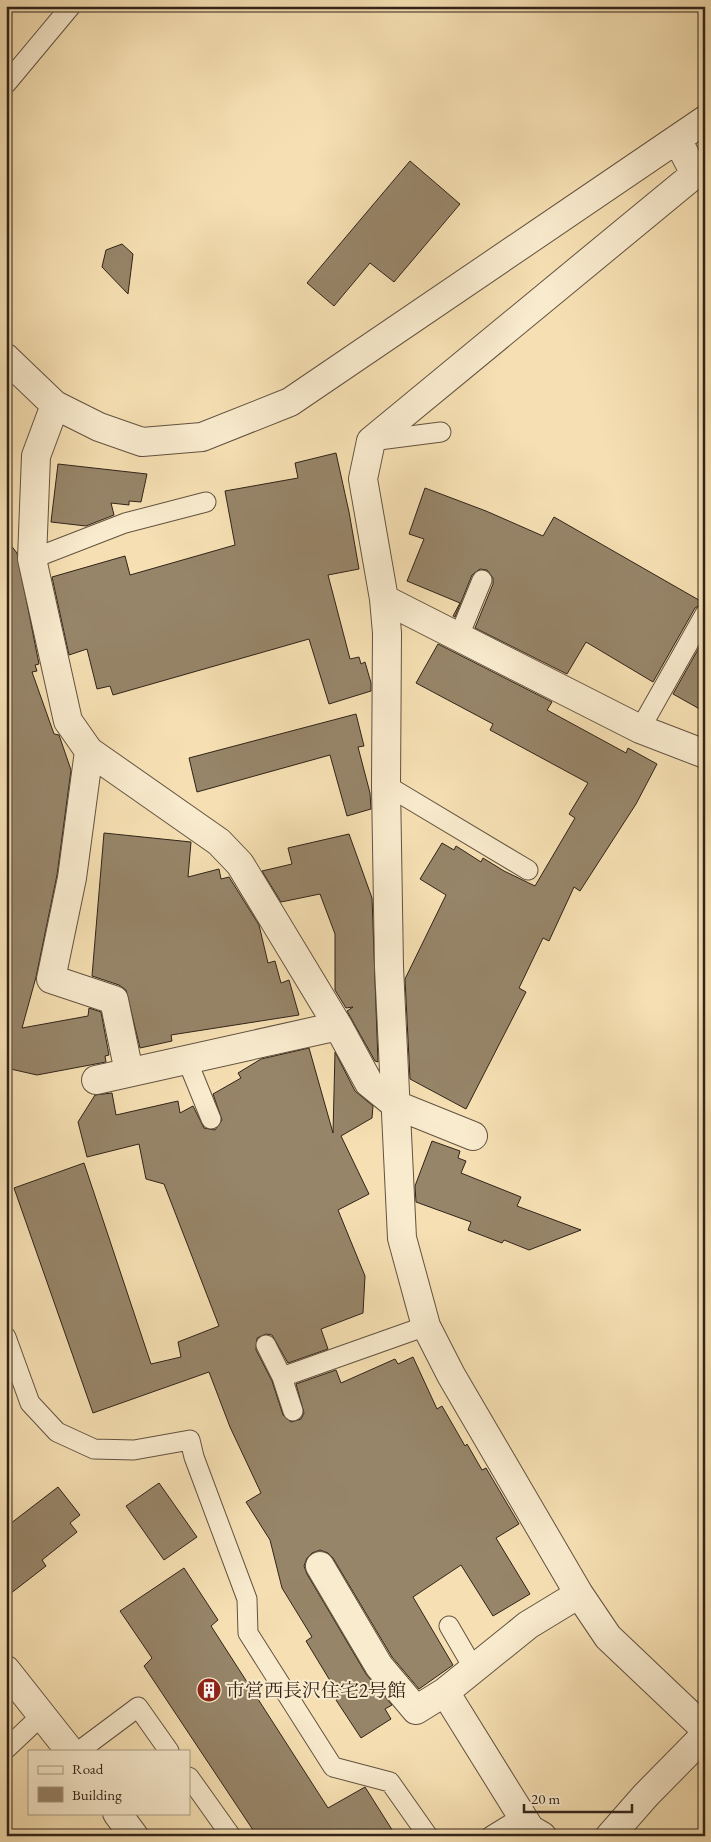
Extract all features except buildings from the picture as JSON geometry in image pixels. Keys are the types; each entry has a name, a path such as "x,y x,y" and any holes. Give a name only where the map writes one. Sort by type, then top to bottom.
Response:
{"street":[{"path":"6,358 54,405 99,427 142,442 202,437 290,402 705,120"},
{"path":"677,139 695,174 371,441 363,480 384,599 387,632 386,785 389,967 402,1238 426,1326 451,1376 579,1594 608,1637 705,1729"},
{"path":"54,405 36,456 32,559 68,721 90,751 219,842 240,864 338,1026 369,1084 396,1105 473,1136"},
{"path":"384,599 640,729 705,754"},
{"path":"90,751 72,878 51,979 114,1000 129,1072"},
{"path":"96,1080 338,1026"},
{"path":"320,1566 379,1666 416,1710 444,1692 528,1625 579,1594"},
{"path":"6,1670 69,1750"},
{"path":"444,1692 530,1829 542,1836"},
{"path":"610,1836 646,1795 705,1735"},
{"path":"118,1814 134,1836"}],"lane":[{"path":"6,84 71,6"},
{"path":"371,441 441,432"},
{"path":"32,559 125,523 206,502"},
{"path":"459,636 482,580"},
{"path":"640,729 705,614"},
{"path":"386,785 528,870"},
{"path":"187,1060 211,1119"},
{"path":"282,1377 426,1326"},
{"path":"6,1337 30,1403 57,1432 94,1449 134,1450 190,1440 194,1457 247,1599 248,1633 333,1767 390,1782 428,1836"},
{"path":"266,1345 282,1377 293,1411"},
{"path":"449,1626 474,1669"},
{"path":"81,1750 138,1707 168,1750"},
{"path":"6,1749 42,1716"},
{"path":"190,1778 231,1836"},
{"path":"491,1836 522,1816"}],"place":[{"name":"市営西長沢住宅2号館","path":"209,1690"}]}
